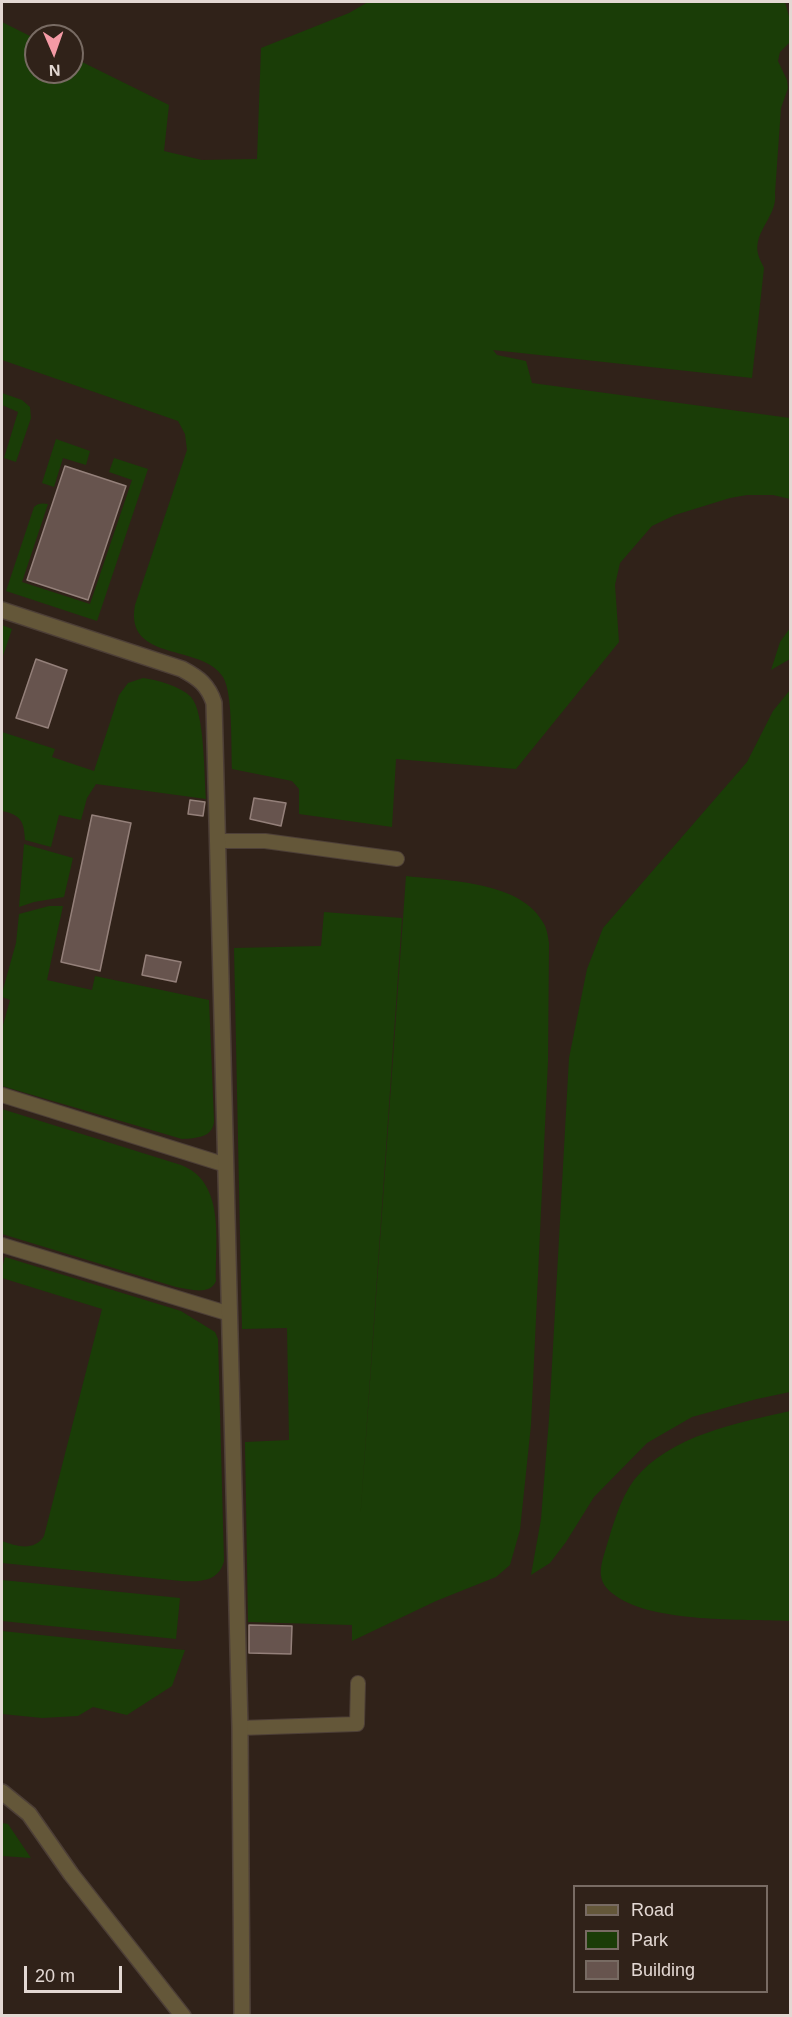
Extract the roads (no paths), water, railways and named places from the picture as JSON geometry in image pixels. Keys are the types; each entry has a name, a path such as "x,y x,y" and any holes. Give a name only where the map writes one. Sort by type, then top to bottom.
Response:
{"street":[{"path":"2,610 182,669 200,678 210,690 214,703 240,1728 242,2016"},
{"path":"2,1792 29,1814 71,1874 183,2016"}],"lane":[{"path":"219,841 265,841 397,859"},
{"path":"2,1095 226,1165"},
{"path":"2,1245 230,1314"},
{"path":"240,1728 357,1724 358,1683"}]}
